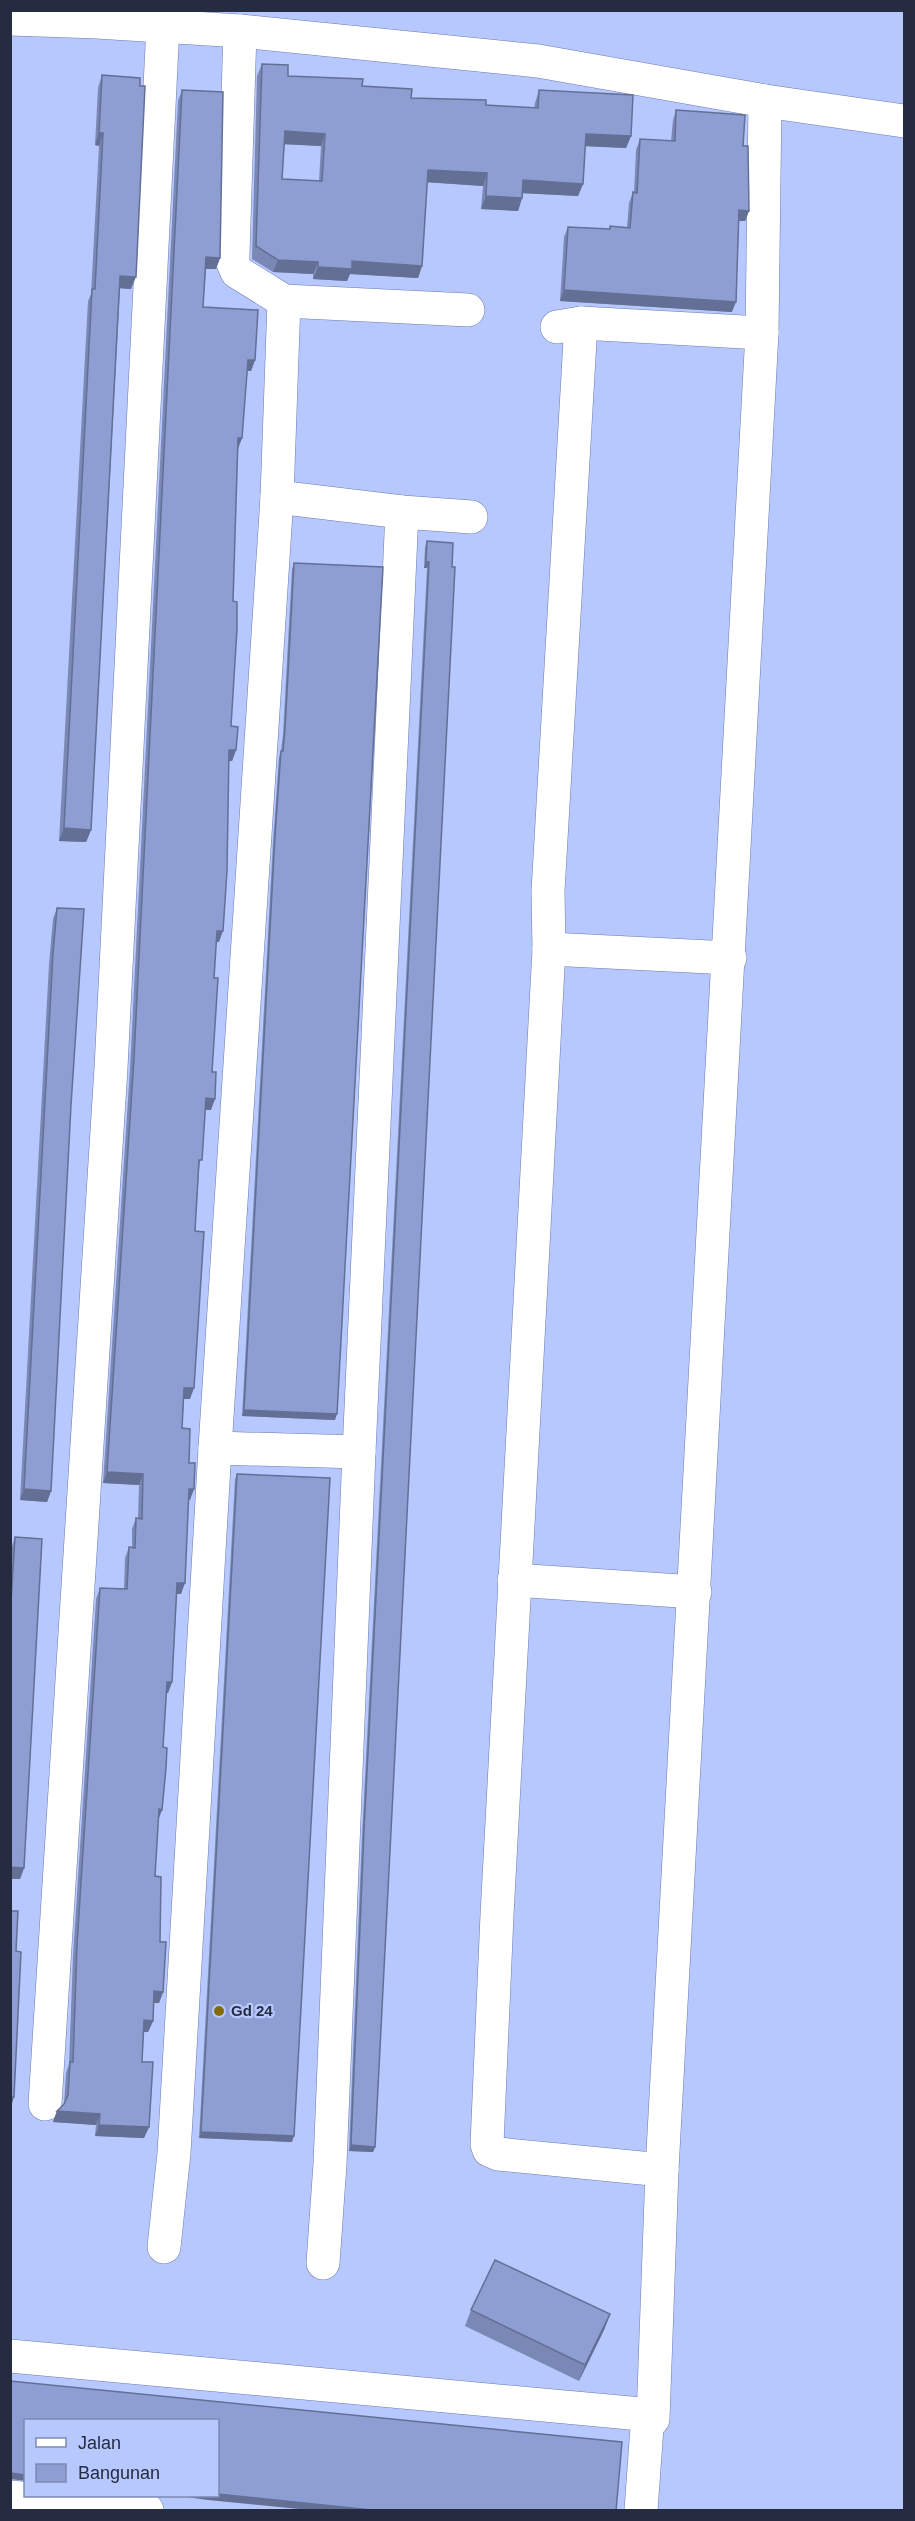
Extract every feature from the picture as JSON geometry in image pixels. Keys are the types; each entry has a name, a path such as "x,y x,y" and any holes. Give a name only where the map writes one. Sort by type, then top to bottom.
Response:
{"street":[{"path":"10,19 97,22 162,39 199,19 240,45 538,61 765,112 904,121"},
{"path":"45,2104 111,1068 162,39"},
{"path":"240,45 233,263 237,272 284,301 468,310"},
{"path":"10,2356 641,2415 653,2418 662,2170 730,958 762,333 765,112"},
{"path":"164,2247 174,2153 215,1448 277,497 284,301"},
{"path":"662,2170 498,2154 489,2150 487,2144 514,1580 549,949 548,891 569,325 762,333"},
{"path":"277,497 402,512 471,517"},
{"path":"323,2264 330,2164 359,1452 402,512"},
{"path":"549,949 730,958"},
{"path":"215,1448 359,1452"},
{"path":"514,1580 695,1592"},
{"path":"641,2511 647,2418"},
{"path":"10,2497 147,2511"}],"building":[{"path":"262,64 288,65 288,76 363,79 362,86 412,89 411,98 486,100 486,105 538,108 539,90 633,95 631,136 586,134 583,184 523,180 522,198 486,196 487,173 428,170 422,266 352,261 352,269 318,267 318,262 278,260 256,246","holes":["285,131 325,134 322,181 282,179"]},
{"path":"102,75 140,78 140,86 145,86 136,277 120,276 91,830 64,828 92,289 95,289 103,133 99,133"},
{"path":"182,90 223,92 220,258 206,257 203,307 258,310 255,360 248,360 242,438 238,438 233,601 237,602 237,629 231,726 238,727 236,750 229,750 227,871 223,931 217,931 214,978 218,978 212,1072 216,1072 215,1099 206,1098 202,1160 199,1160 195,1231 204,1232 194,1388 184,1388 182,1428 190,1429 189,1463 195,1463 194,1489 189,1489 185,1583 177,1583 172,1682 167,1682 163,1747 167,1748 166,1768 162,1810 159,1809 155,1876 161,1877 160,1942 166,1942 163,1992 154,1991 153,2021 144,2020 142,2062 153,2062 149,2127 99,2125 100,2114 57,2111 64,2104 68,2095 70,2062 73,2062 77,1945 100,1588 127,1589 129,1547 135,1548 136,1518 142,1519 143,1474 107,1472 134,1058"},
{"path":"676,110 745,115 743,146 748,146 749,211 739,210 736,302 564,290 568,227 630,228 633,192 637,193 640,139 675,141"},
{"path":"427,541 453,543 452,567 455,567 375,2147 351,2145 364,1830 429,562 426,562"},
{"path":"294,563 383,567 337,1414 244,1410 275,836 281,751 283,751 285,729"},
{"path":"57,908 84,909 71,1105 51,1491 24,1489"},
{"path":"237,1474 330,1478 294,2136 201,2132"},
{"path":"15,1537 42,1539 24,1868 10,1867 10,1617"},
{"path":"10,1911 18,1911 16,1951 21,1952 14,2097 10,2097"},
{"path":"495,2260 610,2314 585,2365 471,2310"},
{"path":"10,2381 622,2442 616,2511 381,2511 219,2494 219,2419 24,2419 24,2475 10,2473"}],"place":[{"name":"Gd 24","path":"219,2011"}]}
